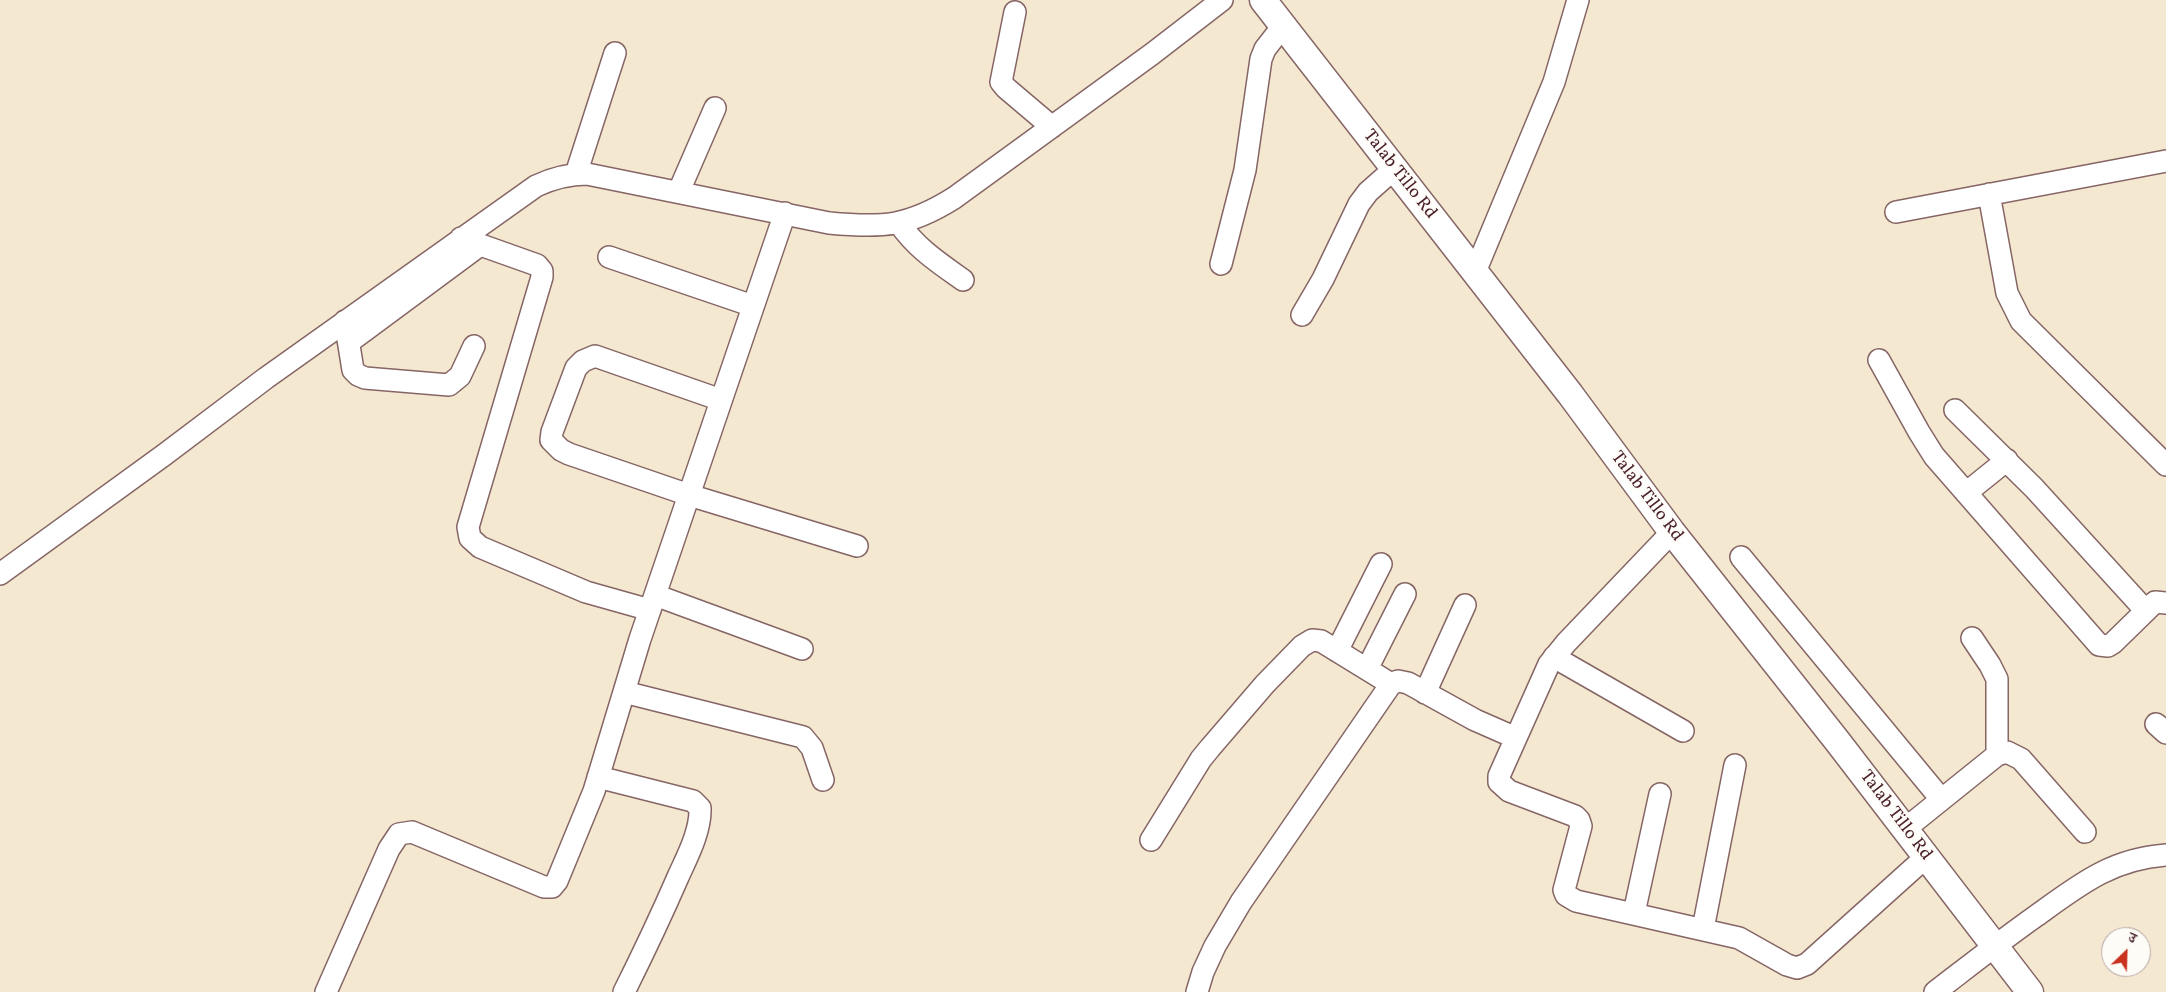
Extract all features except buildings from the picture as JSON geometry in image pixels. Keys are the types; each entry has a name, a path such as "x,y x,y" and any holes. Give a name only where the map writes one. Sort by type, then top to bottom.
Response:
{"main road":[{"name":"Talab Tillo Rd","path":"1263,0 1570,394 1672,532 1838,742 2030,992"}],"street":[{"path":"0,574 164,456 347,333 471,242 536,186 554,177 587,174 679,191 829,223 904,230 1052,127 1222,0"},
{"path":"1475,272 1554,82 1578,0"},
{"path":"1015,12 1001,82 1052,127"},
{"path":"1221,264 1245,170 1261,59 1265,49 1283,26"},
{"path":"576,174 616,53"},
{"path":"679,191 714,108"},
{"path":"1896,212 2166,161"},
{"path":"1302,315 1323,279 1360,204 1368,192 1394,169"},
{"path":"1989,194 2007,293 2021,321 2166,465"},
{"path":"326,992 389,849 399,834 412,832 544,887 552,887 557,881 598,777 652,603 784,213"},
{"path":"904,230 927,255 963,280"},
{"path":"471,242 537,265 542,271 542,277 468,527 470,538 480,547 602,597 652,603 802,649"},
{"path":"609,257 753,306"},
{"path":"347,333 353,370 361,377 443,386 454,382 460,376 474,346"},
{"path":"721,400 595,356 583,360 576,368 552,432 551,440 561,450 689,495 857,546"},
{"path":"1879,360 1925,443 1966,493 2100,645 2108,646 2113,643 2155,602 2166,603"},
{"path":"1955,410 2007,460 2146,611"},
{"path":"1966,493 2007,460"},
{"path":"1672,532 1554,657 1541,678 1499,776 1499,782 1509,791 1575,816 1581,822 1564,890 1566,895 1576,901 1703,928 1738,938 1792,968 1802,967 1926,857"},
{"path":"1741,557 1941,800"},
{"path":"1336,651 1382,564"},
{"path":"1367,669 1405,594"},
{"path":"1425,693 1465,605"},
{"path":"1972,638 1997,679 1997,754"},
{"path":"1151,840 1201,759 1278,670 1302,646 1312,640 1321,641 1391,684"},
{"path":"1554,657 1683,731"},
{"path":"1197,992 1203,972 1215,946 1241,902 1391,684 1402,681 1475,720 1516,738"},
{"path":"624,692 798,735 810,743 822,780"},
{"path":"1905,829 1997,754 2007,752 2021,759 2085,832"},
{"path":"1703,928 1735,765"},
{"path":"598,777 693,801 700,808 696,832 688,855 665,909 624,992"},
{"path":"1634,913 1660,794"},
{"path":"1935,992 1994,946 2091,876 2121,863 2166,855"}]}
